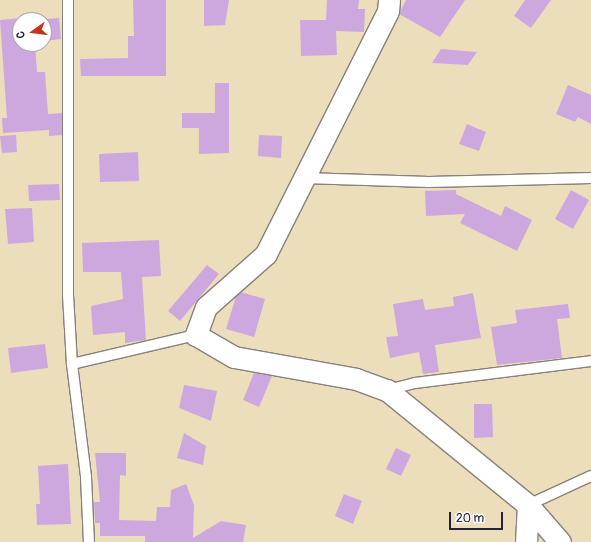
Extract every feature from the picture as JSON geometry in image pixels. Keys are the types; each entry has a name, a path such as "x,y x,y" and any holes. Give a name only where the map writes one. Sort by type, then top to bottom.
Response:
{"street":[{"path":"389,0 388,11 266,254 206,306 196,335 234,357 356,379 387,390 528,506 560,542"},
{"path":"526,542 528,506"}],"lane":[{"path":"68,0 68,295 72,364 86,477 89,542"},
{"path":"304,178 429,182 591,178"},
{"path":"72,364 196,335"},
{"path":"387,390 415,383 591,362"},
{"path":"528,506 591,476"}],"building":[{"path":"133,0 166,0 166,76 81,76 80,59 128,58 128,36 134,36"},
{"path":"204,0 229,0 225,25 204,26"},
{"path":"327,0 359,0 358,9 365,9 364,32 336,31 337,55 301,56 300,20 326,20"},
{"path":"406,0 465,0 440,37 399,14"},
{"path":"525,0 551,0 531,28 514,16"},
{"path":"59,18 61,39 52,40 52,19"},
{"path":"12,19 12,52 36,52 37,72 45,72 48,114 62,113 62,135 49,136 49,130 3,133 2,118 7,118 0,20"},
{"path":"441,49 477,52 468,65 432,63"},
{"path":"215,83 229,83 229,153 199,154 199,128 182,128 182,113 215,113"},
{"path":"568,85 591,95 591,124 578,117 575,122 556,114"},
{"path":"467,124 486,132 479,151 459,144"},
{"path":"16,135 17,152 2,153 0,136"},
{"path":"259,135 282,136 281,158 258,156"},
{"path":"138,152 139,181 100,182 99,154"},
{"path":"59,184 60,200 29,201 28,185"},
{"path":"456,190 456,194 501,216 505,206 532,220 517,251 460,223 465,214 426,216 425,191"},
{"path":"571,190 589,200 573,229 555,219"},
{"path":"32,208 34,242 8,244 5,209"},
{"path":"159,240 161,276 142,277 146,340 125,343 125,332 93,335 91,306 123,299 121,272 83,272 82,243"},
{"path":"207,265 219,274 180,321 168,311"},
{"path":"241,292 265,299 254,337 226,329 236,297"},
{"path":"473,293 481,338 435,345 439,372 423,374 419,352 390,358 386,337 398,336 393,304 423,299 425,310 454,306 453,297"},
{"path":"568,304 570,318 557,319 562,358 497,365 491,327 517,323 515,310"},
{"path":"45,344 48,368 11,373 8,348"},
{"path":"254,373 272,376 259,407 243,400"},
{"path":"184,385 217,391 211,421 179,408"},
{"path":"474,404 492,404 493,437 474,438"},
{"path":"184,433 206,446 203,465 177,458"},
{"path":"396,448 411,455 401,476 386,469"},
{"path":"95,453 126,453 126,476 120,475 119,520 156,521 157,507 170,507 171,490 186,484 194,505 193,538 221,521 246,525 243,542 145,542 145,536 100,536 100,523 95,523 94,502 100,502"},
{"path":"68,464 71,524 37,525 36,504 40,504 38,466"},
{"path":"344,494 362,501 353,524 335,516"}]}
